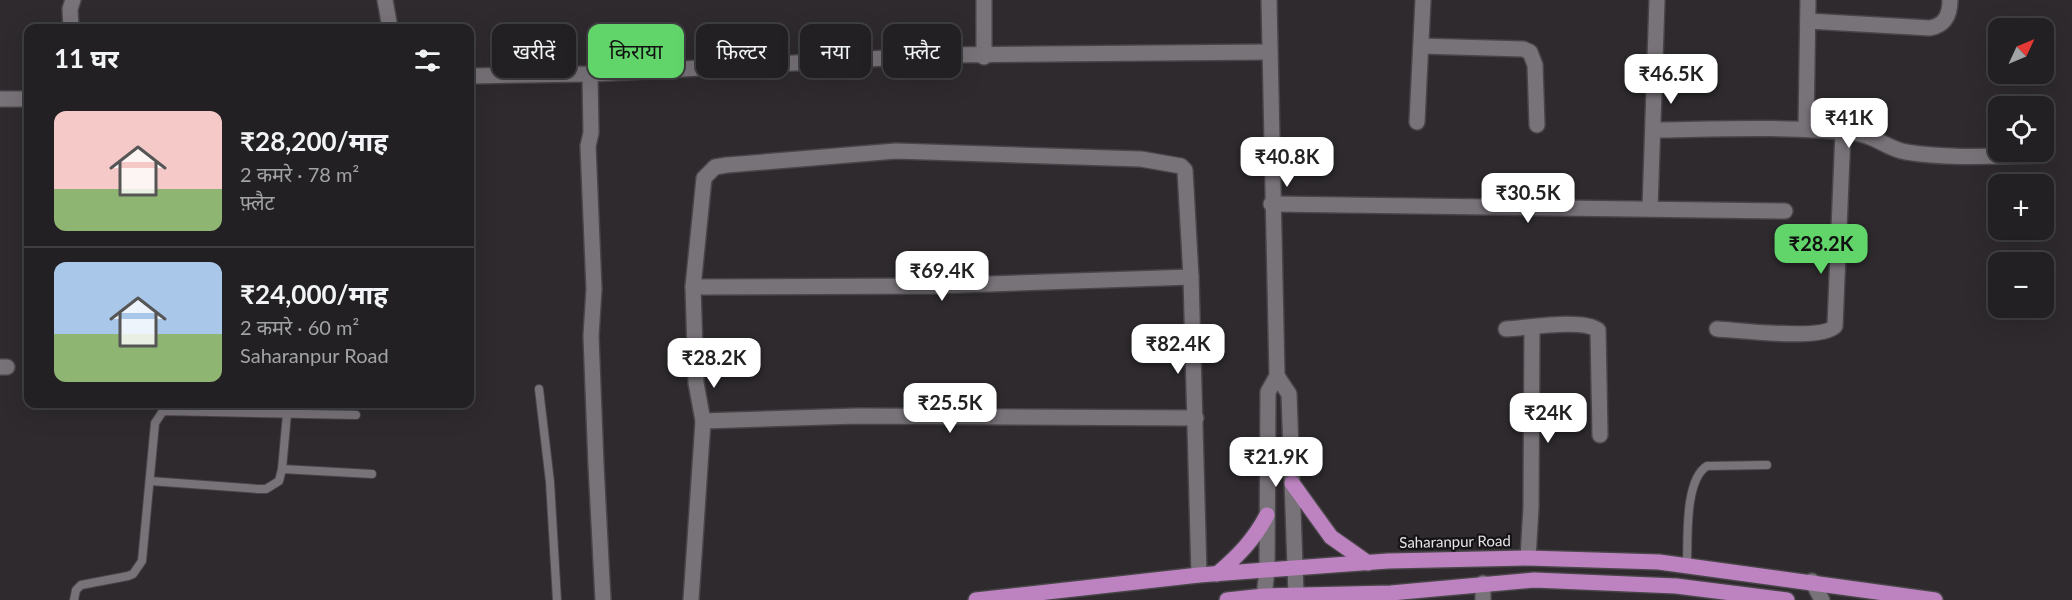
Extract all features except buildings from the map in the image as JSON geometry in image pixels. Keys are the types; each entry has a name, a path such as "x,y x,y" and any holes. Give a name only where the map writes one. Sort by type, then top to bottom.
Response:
{"main road":[{"path":"1292,483 1331,537 1368,563"},
{"path":"1217,574 1256,537 1267,515"},
{"name":"Saharanpur Road","path":"976,600 1199,575 1368,563 1528,558 1659,562 1812,581 1935,600"},
{"path":"1227,600 1296,595 1391,596 1483,583 1577,580 1676,586 1787,600"}],"street":[{"path":"71,24 70,9 73,0"},
{"path":"385,0 389,24"},
{"path":"984,0 984,57"},
{"path":"1264,596 1267,571 1268,392 1276,376 1268,52 1269,0"},
{"path":"1417,122 1423,0"},
{"path":"1650,209 1657,0"},
{"path":"1806,128 1808,0"},
{"path":"1808,21 1930,28 1938,26 1946,19 1950,0"},
{"path":"1421,46 1522,49 1530,52 1535,64 1537,125"},
{"path":"684,69 942,55 984,57 1268,52"},
{"path":"474,76 588,74"},
{"path":"590,78 591,133 588,146 594,289 591,336 603,600"},
{"path":"0,99 24,99"},
{"path":"1654,130 1806,128 1870,135 1896,149 1908,152 1988,156"},
{"path":"1717,329 1826,333 1835,326 1843,132"},
{"path":"688,599 703,421 696,383 693,287 703,186 708,171 727,165 896,151 1141,159 1181,166 1187,176 1199,575"},
{"path":"1271,204 1785,211"},
{"path":"693,287 932,286 1191,277"},
{"path":"1506,329 1571,325 1590,326 1598,330 1600,435"},
{"path":"1528,558 1531,507 1532,328"},
{"path":"1276,376 1289,394 1296,595"},
{"path":"703,421 857,416 1196,418"},
{"path":"1812,581 1822,600"},
{"path":"1483,583 1483,600"}],"lane":[{"path":"539,389 550,482 558,600"},
{"path":"74,600 76,590 81,585 128,576 138,569 144,554 155,423 162,411 356,415"},
{"path":"150,481 266,489 279,481 287,414"},
{"path":"1687,566 1690,512 1696,476 1707,466 1767,465"},
{"path":"282,469 372,474"}]}
